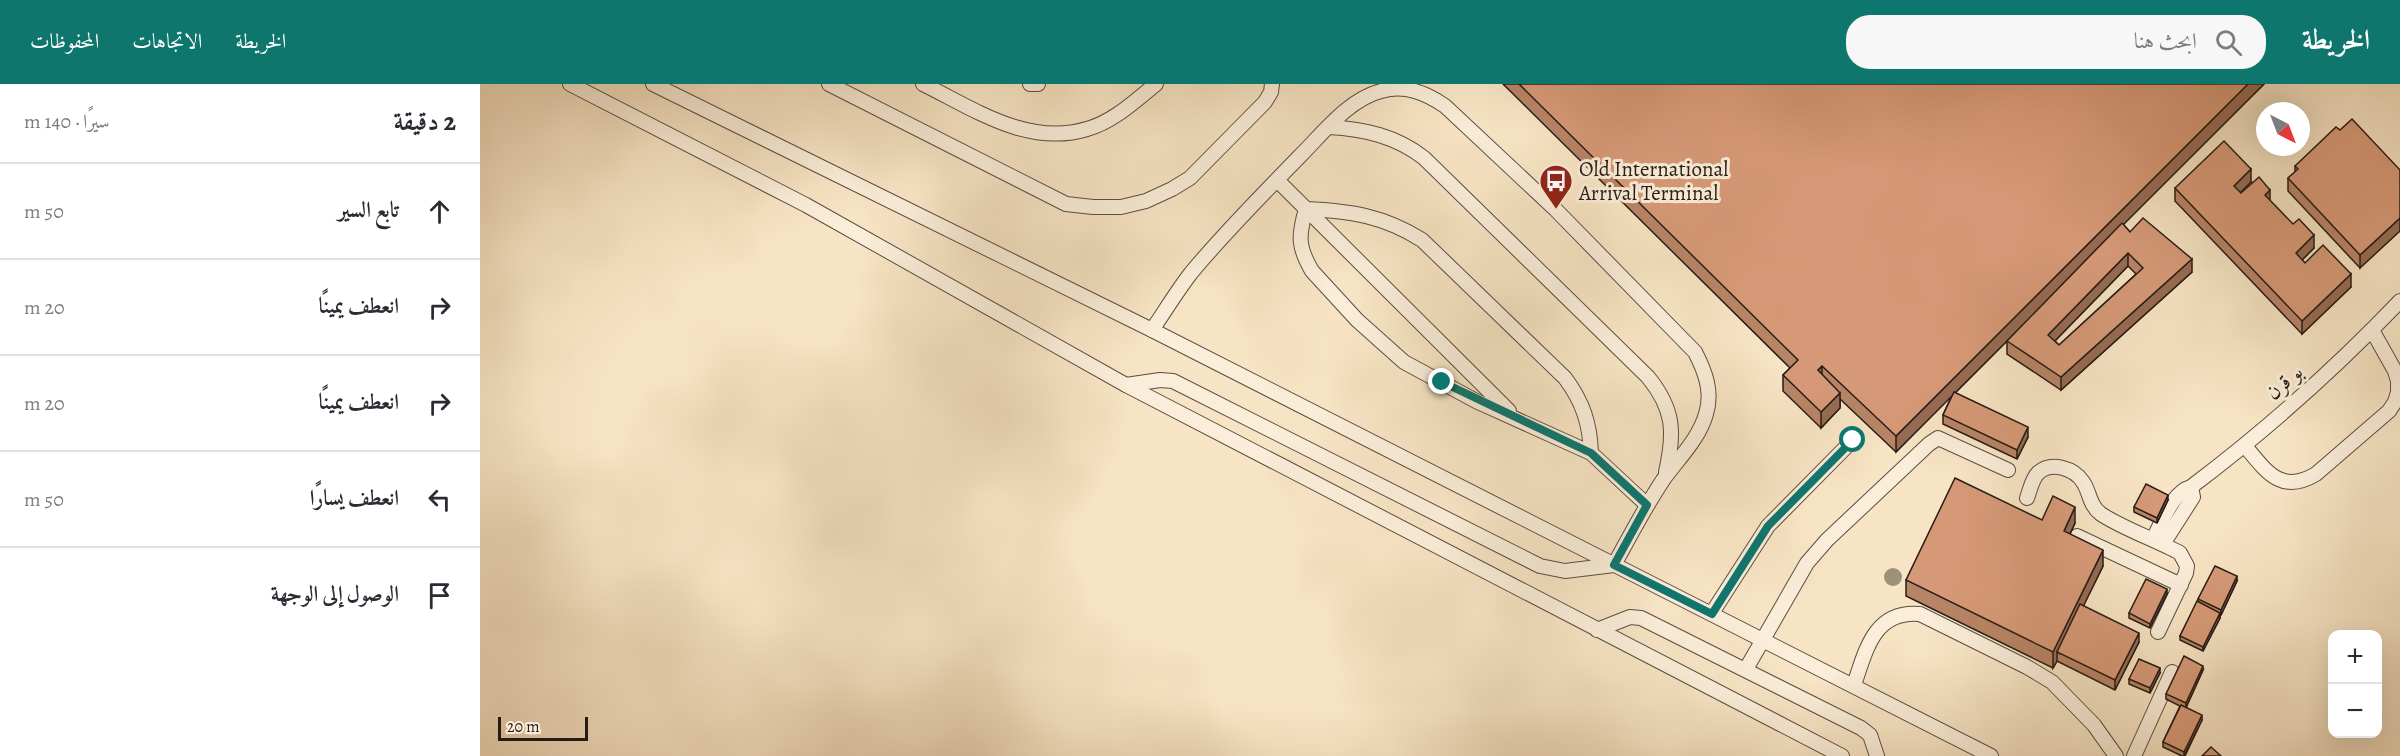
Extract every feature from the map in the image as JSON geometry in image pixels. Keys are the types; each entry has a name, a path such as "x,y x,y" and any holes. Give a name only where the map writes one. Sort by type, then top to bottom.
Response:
{"lane":[{"path":"570,84 806,205 1126,385 1842,756"},
{"path":"653,84 1152,330 1991,756"},
{"path":"829,84 1066,204 1120,207 1146,201 1190,178 1264,102 1272,84"},
{"path":"923,84 1014,129 1051,135 1088,129 1120,112 1156,84"},
{"path":"1030,84 1038,84"},
{"path":"1152,330 1190,275 1277,180 1329,127 1360,100 1380,91 1398,88 1427,94 1445,106 1556,210 1695,352 1705,371 1709,392 1706,414 1698,434 1647,505 1614,565"},
{"path":"1329,127 1388,136 1409,146 1648,377 1660,392 1671,420 1672,439 1664,480"},
{"path":"1277,180 1517,419"},
{"path":"1306,209 1300,229 1300,246 1312,271 1357,320 1404,362 1476,401 1591,453 1647,505"},
{"path":"1306,209 1376,217 1400,226 1422,240 1565,378 1577,394 1586,413 1591,433 1591,453"},
{"name":"بو قرن","path":"2158,542 2176,498 2184,489 2191,487 2245,446 2372,330 2400,301"},
{"path":"2245,446 2269,474 2293,483 2305,481 2388,411 2398,392 2398,381 2395,371 2372,330"},
{"path":"1126,385 1160,380 1173,381 1540,566 1565,571 1614,565"},
{"path":"1746,669 1807,563 1827,540 1929,444 1938,438 2008,470"},
{"path":"1712,614 1768,526 1853,440"},
{"path":"2027,498 2033,479 2038,473 2044,469 2062,467 2082,480 2088,498 2100,513 2158,542 2185,559 2186,573 2158,632"},
{"path":"2077,536 2181,585"},
{"path":"1854,685 1868,645 1876,632 1888,620 1903,613 1920,614 2027,667 2052,682 2094,725 2116,756"},
{"path":"1597,630 1630,617 1641,618 1861,728 1870,735 1877,756"},
{"path":"2134,756 2172,672"}],"building":[{"path":"1519,84 2248,84 1896,436 1822,366 1818,370 1840,393 1821,412 1783,375 1798,360"},
{"path":"2352,119 2400,170 2400,218 2360,255 2288,178 2298,169 2295,166 2306,156 2310,156 2310,152 2336,127 2340,130"},
{"path":"2224,141 2251,169 2234,186 2241,193 2259,177 2270,190 2265,195 2293,224 2299,219 2314,235 2296,253 2305,263 2323,245 2351,274 2302,321 2175,188"},
{"path":"2143,218 2192,259 2061,377 2007,341 2122,223 2130,232","holes":["2128,253 2143,268 2059,345 2048,335"]},
{"path":"1954,392 2028,427 2017,450 1943,415"},
{"path":"1955,478 2042,520 2053,496 2075,507 2064,531 2103,550 2053,652 1906,580"},
{"path":"2146,484 2168,495 2157,518 2134,507"},
{"path":"2215,566 2237,576 2221,610 2198,599"},
{"path":"2146,579 2167,589 2150,624 2129,613"},
{"path":"2197,601 2220,613 2203,647 2180,636"},
{"path":"2080,604 2139,633 2115,680 2057,652"},
{"path":"2184,656 2203,666 2186,703 2166,694"},
{"path":"2139,659 2160,668 2150,688 2129,679"},
{"path":"2181,705 2202,715 2184,752 2163,742"},
{"path":"2211,747 2221,756 2202,756"}],"place":[{"name":"Old International Arrival Terminal","path":"1556,210"}],"route":[{"path":"1442,382 1476,401 1591,453 1647,505 1614,565 1712,614 1768,526 1853,440"}]}
